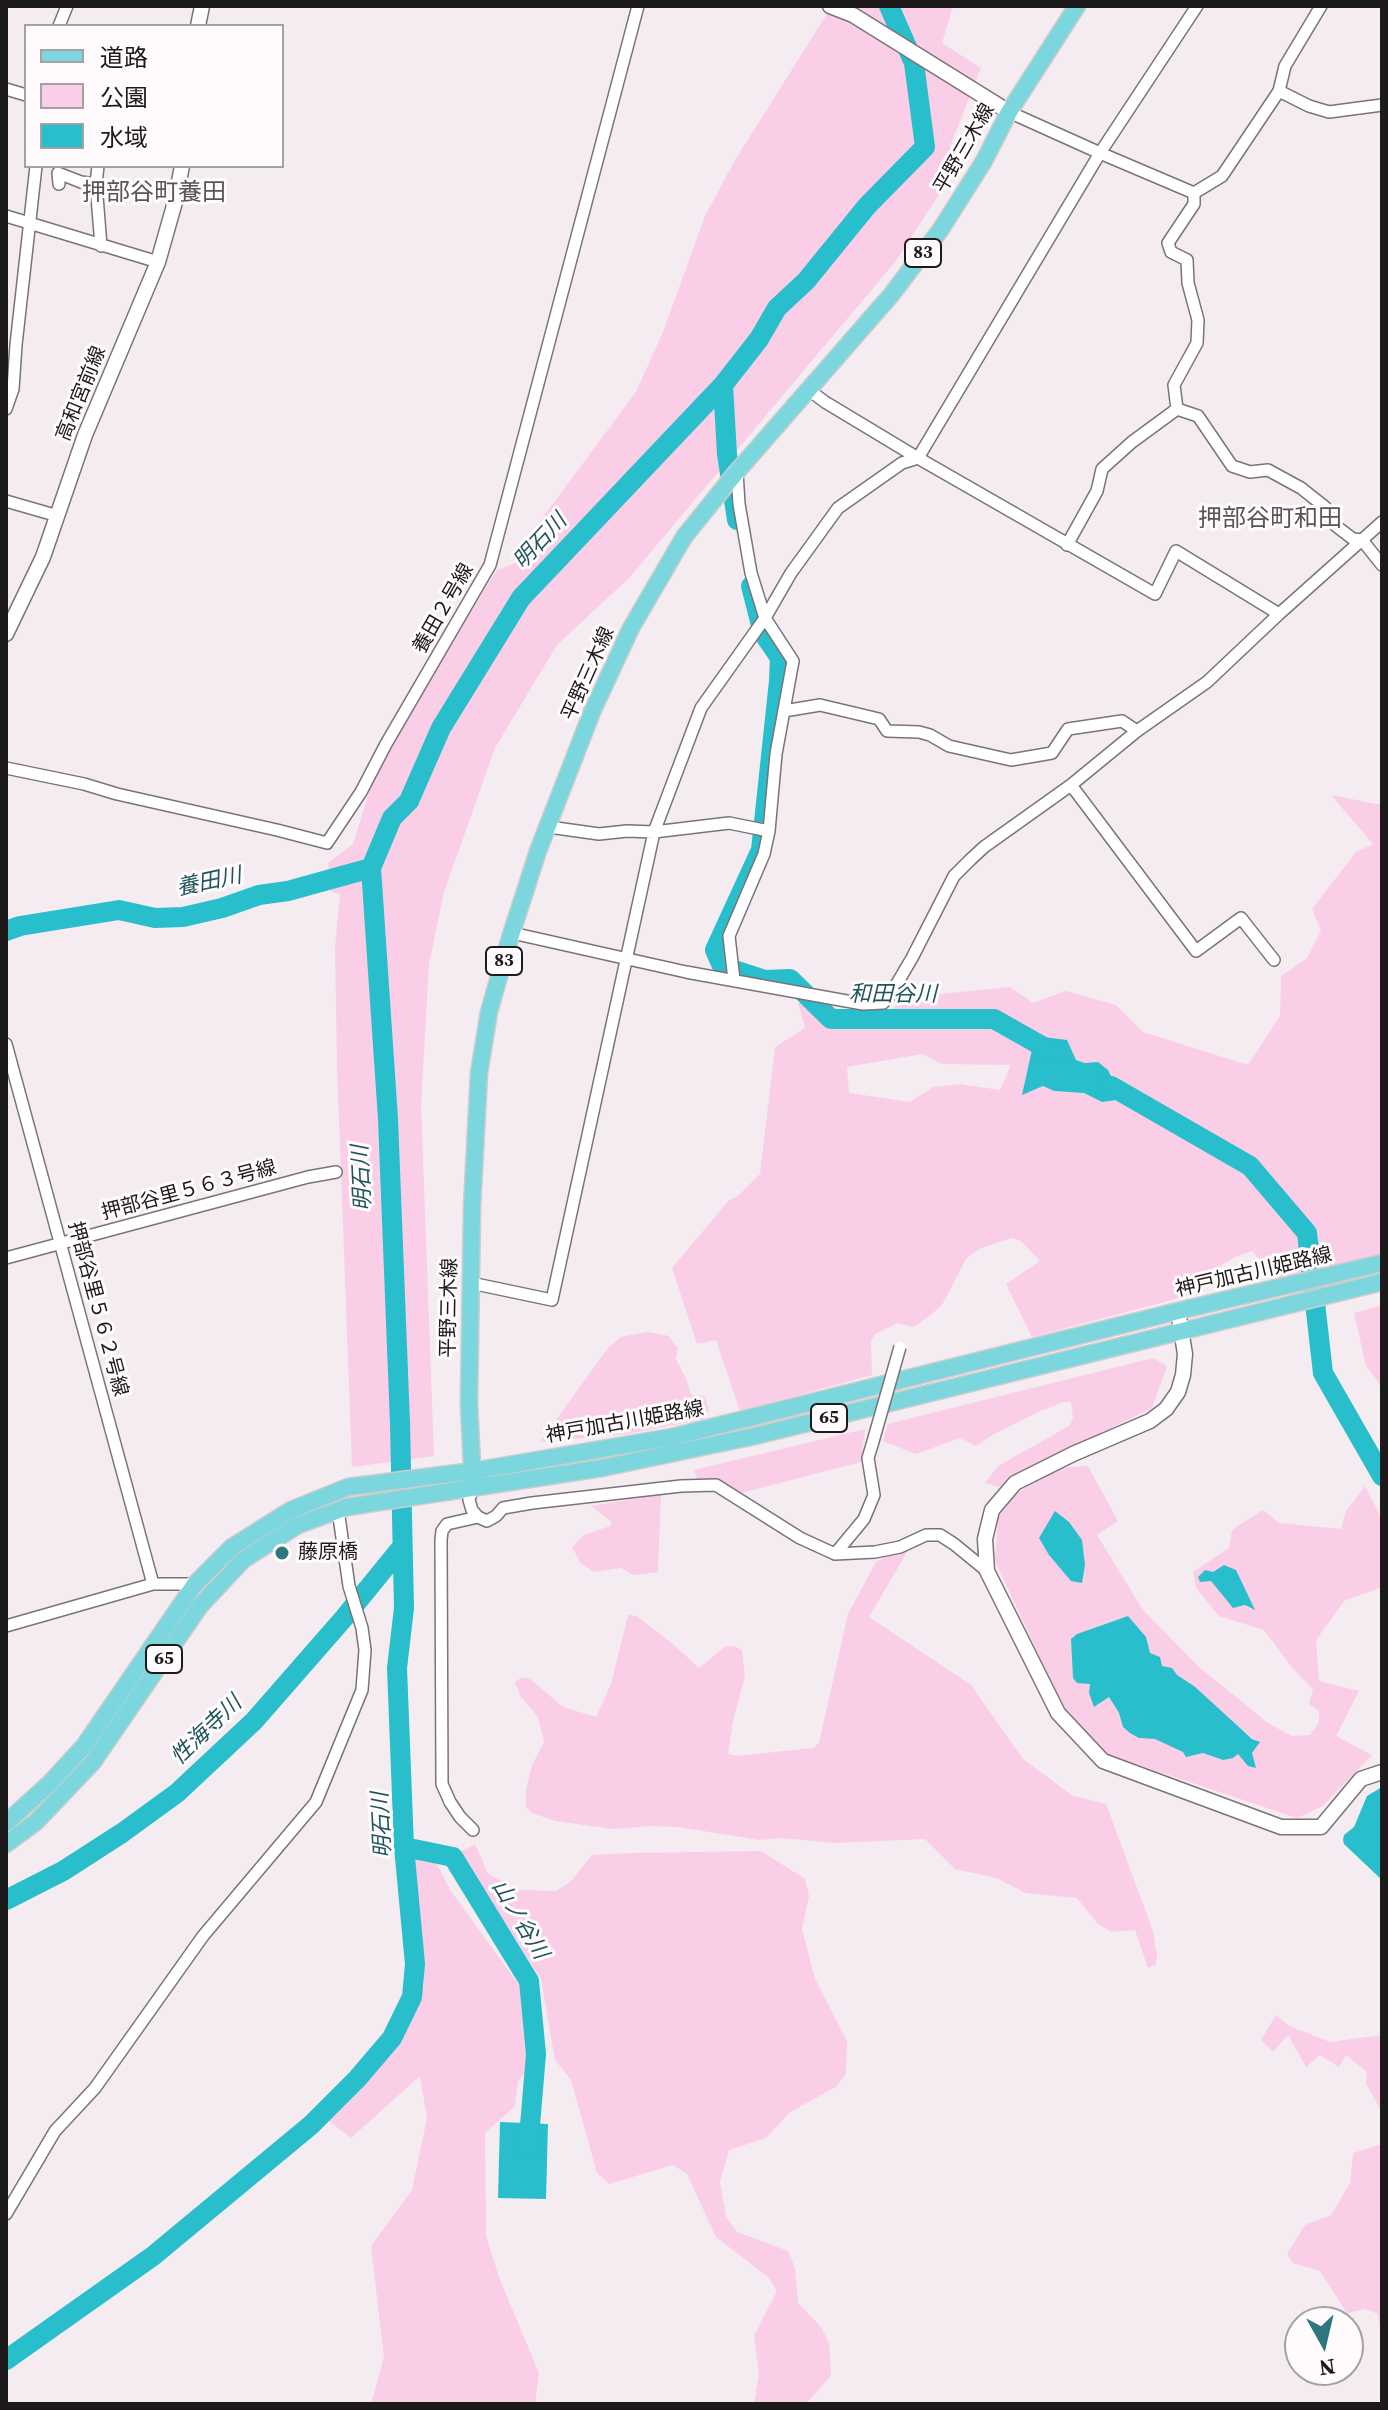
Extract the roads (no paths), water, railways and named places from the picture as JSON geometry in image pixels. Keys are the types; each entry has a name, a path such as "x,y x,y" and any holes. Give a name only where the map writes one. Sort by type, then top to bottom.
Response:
{"main road":[{"name":"平野三木線","path":"473,1479 469,1403 474,1143 479,1073 489,1012 512,933 538,851 592,712 631,628 684,537 892,294 941,229 984,161 1005,110 1077,6"},
{"name":"神戸加古川姫路線","path":"6,1844 36,1822 93,1762 200,1606 243,1560 298,1525 343,1509 437,1493 473,1479 672,1437 1382,1263"},
{"name":"神戸加古川姫路線","path":"6,1823 50,1783 84,1746 195,1584 232,1547 291,1510 348,1487 438,1475 473,1479 602,1468 755,1436 1382,1282"}],"street":[{"name":"養田２号線","path":"6,768 327,843 361,792 490,565 638,6"},
{"path":"830,6 853,15 1005,110 1194,193"},
{"path":"471,1283 552,1300 654,832 701,708 838,508 902,463 918,458 1100,153 1197,6"},
{"path":"1194,193 1222,176 1279,91 1285,66 1321,6"},
{"path":"1279,91 1329,112 1382,105"},
{"path":"6,409 13,389 11,346 36,168"},
{"path":"45,168 54,170 59,178 96,184"},
{"path":"98,168 96,184 101,246"},
{"name":"高和宮前線","path":"6,634 43,557 85,435 158,262 182,168"},
{"path":"1177,409 1174,385 1197,343 1198,320 1188,283 1187,260 1171,252 1168,243 1194,204 1194,193"},
{"path":"6,216 158,262"},
{"path":"809,390 918,458 1155,594 1176,551 1279,614"},
{"path":"1177,409 1198,416 1232,466 1250,472 1268,470 1301,488 1325,507 1336,526 1353,539 1362,540 1382,565"},
{"path":"1067,545 1097,491 1102,469 1177,409"},
{"path":"733,477 751,573 765,618 793,661 776,754 764,854 729,936 734,980"},
{"path":"6,501 58,516"},
{"path":"512,933 734,980 863,1004 883,1003 912,958 954,876 984,847 1207,682 1382,522"},
{"path":"784,711 820,705 879,719 887,731 919,732 949,746 1011,760 1052,753 1068,729 1122,721 1137,731"},
{"path":"1071,785 1196,951 1241,918 1274,960"},
{"path":"549,827 599,834 654,832 729,823 769,831"},
{"name":"押部谷里５６２号線","path":"6,1044 153,1584"},
{"name":"押部谷里５６３号線","path":"6,1258 336,1172"},
{"path":"1178,1311 1181,1332"},
{"name":"神戸加古川姫路線","path":"1181,1332 1185,1354 1183,1375 1178,1392 1166,1409 1150,1421 1015,1483 992,1510 985,1539 987,1571 1058,1713 1103,1761 1281,1827 1321,1827 1361,1779 1382,1772"},
{"path":"835,1554 864,1519 874,1495 868,1458 900,1347"},
{"path":"473,1479 469,1500 478,1517 447,1524 441,1540 442,1784 460,1817 473,1830"},
{"name":"神戸加古川姫路線","path":"478,1517 487,1521 503,1508 532,1503 681,1486 716,1485 800,1538 835,1554 875,1552 900,1547 926,1535 940,1535 987,1571"},
{"path":"6,2214 55,2131 95,2088 203,1936 316,1802 362,1690 365,1650 362,1628 349,1586 343,1509"},
{"path":"6,1626 153,1584 195,1584"}],"water":[{"path":"1035,1036 1067,1040 1076,1060 1098,1062 1135,1097 1132,1101 1102,1102 1084,1093 1054,1091 1043,1086 1022,1095"},
{"path":"1055,1511 1069,1522 1082,1540 1085,1565 1082,1583 1071,1581 1039,1538"},
{"path":"1224,1565 1236,1570 1255,1610 1245,1605 1233,1608 1211,1581 1200,1582 1198,1577 1205,1570 1213,1572"},
{"path":"1128,1616 1146,1637 1150,1653 1160,1657 1162,1666 1172,1668 1252,1739 1260,1742 1252,1753 1256,1768 1248,1766 1238,1754 1223,1760 1203,1753 1186,1757 1183,1752 1155,1739 1139,1738 1123,1727 1109,1697 1094,1707 1089,1693 1090,1684 1077,1683 1073,1678 1071,1639"},
{"path":"1382,1787 1382,1880 1343,1840 1344,1835 1354,1827 1367,1796"},
{"path":"500,2122 548,2124 546,2199 498,2198"}],"waterway":[{"name":"明石川","path":"6,2360 153,2256 311,2125 392,2038 412,1997 415,1964 404,1847 397,1668 404,1608 400,1423 388,1119 371,868 392,818 409,801 441,728 521,598 723,385 759,339 777,308 806,281 867,206 925,147 914,63 889,6"},
{"name":"和田谷川","path":"723,385 727,454 737,520"},
{"name":"和田谷川","path":"751,586 763,633 780,658 779,681 761,850 715,950 722,966 765,980 790,979 831,1019 994,1019 1056,1054"},
{"name":"養田川","path":"6,931 119,910 155,918 183,917 371,868"},
{"name":"和田谷川","path":"1111,1086 1250,1166 1307,1233 1323,1373 1382,1476"},
{"name":"性海寺川","path":"6,1900 63,1871 177,1793 254,1721 401,1548"},
{"name":"山ノ谷川","path":"404,1847 453,1857 529,1981 536,2054 528,2149"}],"place":[{"name":"藤原橋","path":"282,1553"}],"district":[{"name":"押部谷町養田","path":"154,194"},
{"name":"押部谷町和田","path":"1270,520"}]}
